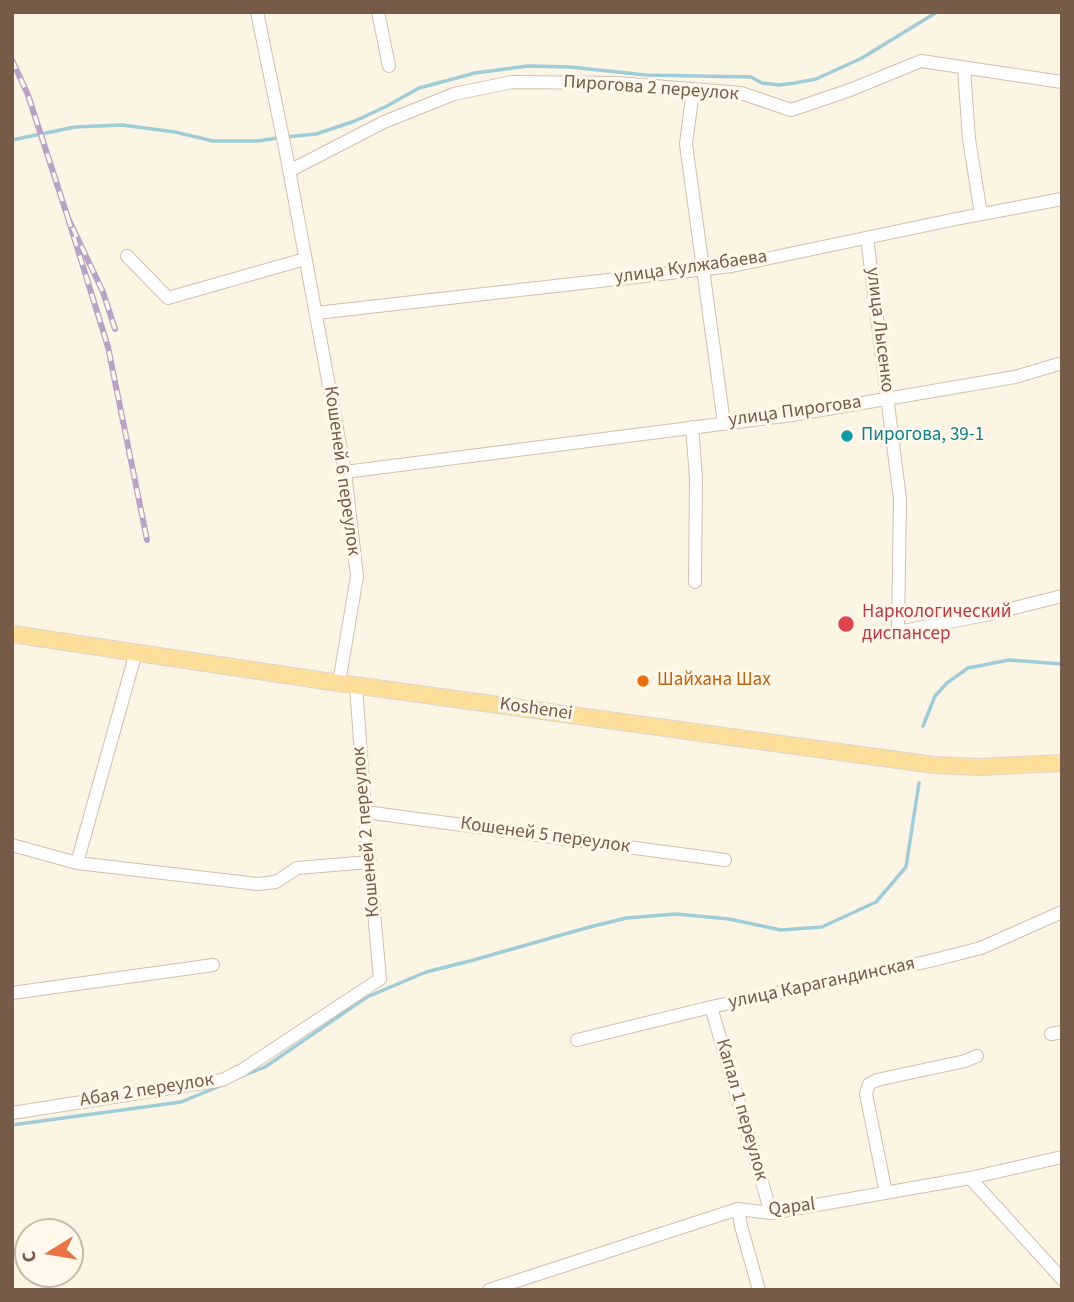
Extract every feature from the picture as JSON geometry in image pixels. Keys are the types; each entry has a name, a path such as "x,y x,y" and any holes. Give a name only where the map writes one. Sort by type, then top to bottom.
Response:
{"main road":[{"name":"Koshenei","path":"12,634 347,684 934,765 1062,764"}],"street":[{"name":"Кошеней 6 переулок","path":"257,12 345,472 357,576 347,684"},
{"path":"378,12 389,66"},
{"name":"Пирогова 2 переулок","path":"289,171 384,122 454,94 512,82 617,83 741,93 791,110 921,61 1062,82"},
{"path":"964,68 969,139 981,215"},
{"path":"693,90 686,144 724,423"},
{"name":"улица Кулжабаева","path":"316,313 732,266 1062,199"},
{"name":"улица Лысенко","path":"867,238 900,499 898,632 990,614 1062,596"},
{"path":"127,256 168,298 305,259"},
{"name":"улица Пирогова","path":"345,472 792,415 1015,377 1062,363"},
{"path":"692,427 696,478 695,582"},
{"path":"77,863 136,652"},
{"name":"Кошеней 2 переулок","path":"347,684 365,812 380,979"},
{"name":"Кошеней 5 переулок","path":"365,812 725,860"},
{"path":"12,845 77,863 258,884 276,882 297,869 369,862"},
{"name":"улица Карагандинская","path":"577,1040 711,1007 930,961 981,947 1062,912"},
{"path":"12,993 214,965"},
{"name":"Абая 2 переулок","path":"12,1113 222,1080 242,1070 380,979"},
{"name":"Капал 1 переулок","path":"711,1007 771,1213"},
{"path":"886,1192 866,1094 869,1084 976,1056"},
{"name":"Qapal","path":"489,1290 738,1209 771,1213 970,1178 1062,1157"},
{"path":"970,1178 1062,1279"},
{"name":"Капал 1 переулок","path":"738,1209 759,1290"}],"waterway":[{"path":"286,137 316,134 355,121 419,88 475,73 528,66 570,67 646,75 751,77 762,83 779,85 816,79 862,58 937,12"},
{"path":"12,140 75,127 122,125 175,132 213,141 278,138"},
{"path":"923,726 935,696 947,683 968,668 1009,660 1062,664"},
{"path":"240,1077 265,1067 367,997 426,972 586,928 626,918 676,914 729,919 781,930 822,927 876,902 906,867 919,783"},
{"path":"12,1125 181,1102 220,1086"}],"railway":[{"path":"12,60 28,95 68,218"},
{"path":"115,329 103,292 68,218 108,347 147,540"}],"place":[{"name":"Пирогова, 39-1","path":"847,436"},
{"name":"Наркологический диспансер","path":"846,624"},
{"name":"Шайхана Шах","path":"643,681"}]}
